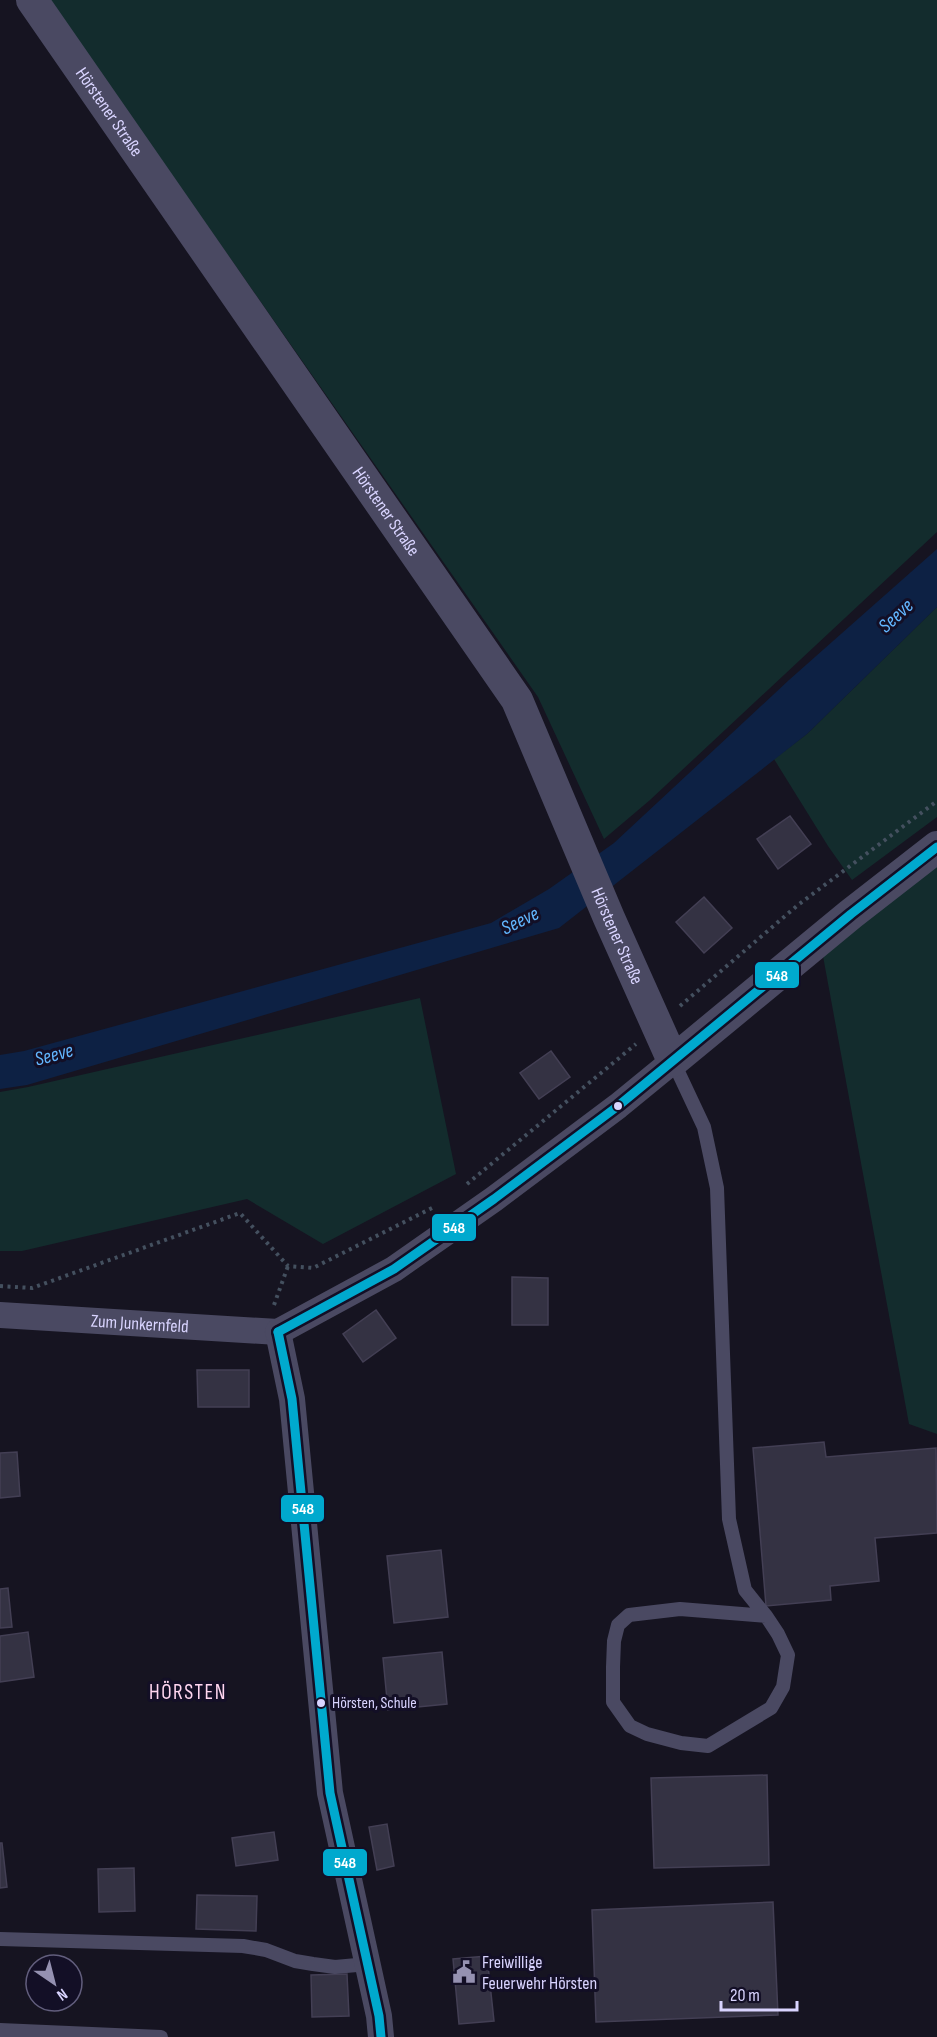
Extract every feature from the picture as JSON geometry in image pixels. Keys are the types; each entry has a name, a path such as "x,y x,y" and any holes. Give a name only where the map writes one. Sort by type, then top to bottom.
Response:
{"street":[{"name":"Hörstener Straße","path":"32,0 517,700 609,918 673,1061"},
{"path":"381,2037 379,2016 330,1793 292,1400 278,1332 394,1269 494,1199 618,1106 851,914 937,847"},
{"name":"Zum Junkernfeld","path":"0,1315 278,1332"}],"lane":[{"path":"673,1061 704,1127 717,1188 729,1519 745,1590 766,1616 778,1634 788,1655 783,1687 771,1708 708,1746 681,1743 647,1734 630,1726 614,1702 613,1679 614,1641 618,1625 629,1615 680,1609 766,1616"},
{"path":"0,1939 243,1946 266,1950 295,1962 335,1966 368,1964"},
{"path":"0,2030 161,2037"}],"path":[{"path":"651,1014 678,1008 798,905 937,801"},
{"path":"465,1186 639,1042"},
{"path":"0,1286 32,1288 240,1213 288,1266 313,1268 436,1206"},
{"path":"278,1332 273,1309 288,1266"}],"green space":[{"path":"49,0 937,0 937,532 650,800 604,839 538,697"},
{"path":"937,607 937,817 852,880 774,759 807,734"},
{"path":"937,863 937,1434 909,1424 823,956"},
{"path":"420,998 456,1174 323,1244 247,1199 22,1251 0,1251 0,1092"}],"water":[{"name":"Seeve","path":"937,549 937,607 807,734 559,928 27,1085 0,1089 0,1055 24,1051 491,923 549,889 614,843 789,680"}],"building":[{"path":"790,816 811,844 778,869 757,839"},
{"path":"704,897 732,928 704,953 676,922"},
{"path":"551,1051 570,1077 539,1099 520,1073"},
{"path":"512,1277 548,1278 548,1325 512,1325"},
{"path":"376,1310 396,1338 363,1362 343,1334"},
{"path":"197,1370 249,1370 249,1407 198,1407"},
{"path":"824,1442 826,1457 936,1448 937,1533 875,1538 879,1581 830,1586 831,1600 766,1606 753,1448"},
{"path":"17,1452 20,1496 0,1498 0,1453"},
{"path":"441,1550 448,1617 394,1623 387,1556"},
{"path":"8,1588 12,1627 0,1628 0,1589"},
{"path":"28,1632 34,1677 0,1682 0,1636"},
{"path":"442,1652 447,1704 388,1710 383,1658"},
{"path":"767,1775 769,1865 654,1868 651,1778"},
{"path":"387,1824 394,1866 377,1870 369,1827"},
{"path":"274,1832 278,1860 236,1866 232,1838"},
{"path":"0,1843 2,1843 7,1887 0,1888"},
{"path":"134,1868 135,1911 99,1912 98,1869"},
{"path":"197,1895 257,1896 256,1931 196,1929"},
{"path":"773,1902 778,2015 596,2022 592,1910"},
{"path":"487,1956 494,2021 459,2024 453,1959"},
{"path":"347,1974 349,2016 312,2017 311,1975"}],"transit line":[{"name":"548","path":"278,1332 394,1269 494,1199 618,1106 851,914 937,847"},
{"name":"548","path":"278,1332 292,1399 330,1793 379,2016 381,2037"}],"place":[{"name":"Hörsten, Schule","path":"321,1703"},
{"name":"Freiwillige Feuerwehr Hörsten","path":"464,1972"}],"district":[{"name":"HÖRSTEN","path":"188,1692"}]}
